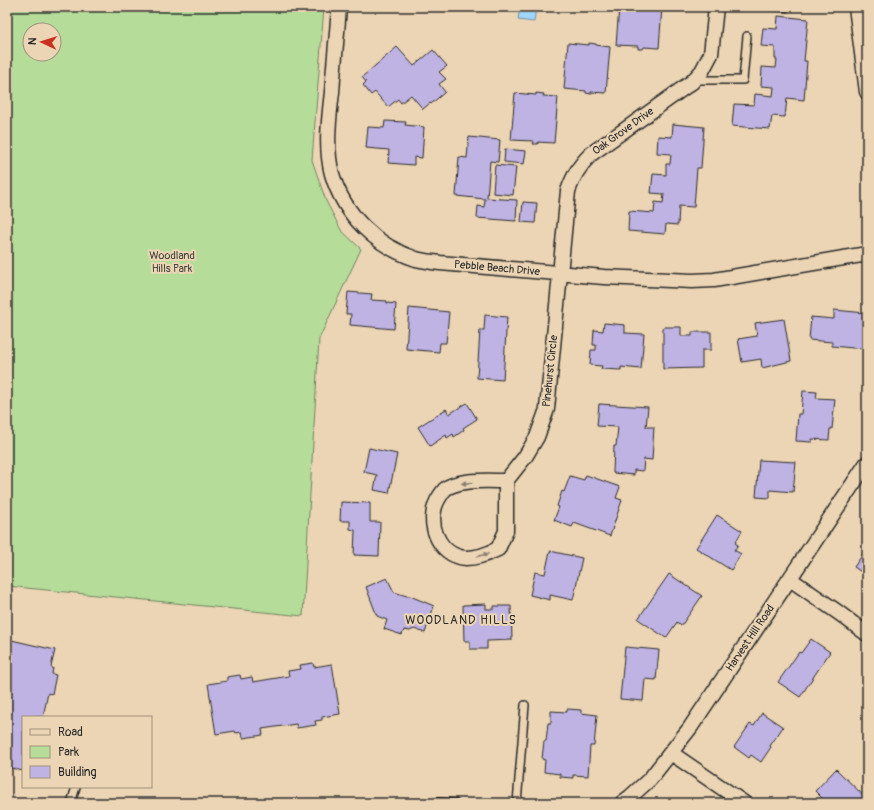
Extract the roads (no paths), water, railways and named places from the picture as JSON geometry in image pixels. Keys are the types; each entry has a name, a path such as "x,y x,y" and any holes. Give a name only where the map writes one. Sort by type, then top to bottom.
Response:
{"street":[{"name":"Pebble Beach Drive","path":"339,7 329,119 329,152 332,173 339,193 349,211 362,226 380,242 403,254 418,259 440,263 604,277 692,281 714,280 867,254"},
{"name":"Oak Grove Drive","path":"561,273 568,191 573,175 591,154 694,80 702,71 711,54 716,7"},
{"path":"856,7 867,92"},
{"name":"Pinehurst Circle","path":"506,481 525,457 537,438 547,409 561,273"},
{"name":"Harvest Hill Road","path":"622,803 650,779 690,728 867,463"},
{"path":"506,481 506,531 498,549 484,556 466,558 451,553 440,544 434,530 432,516 437,500 446,488 462,482 506,481"},
{"path":"790,579 867,634"},
{"path":"671,753 744,803"}],"lane":[{"path":"694,80 743,80 747,36"},
{"path":"517,803 525,705"},
{"path":"71,803 76,788"},
{"path":"431,803 455,803"}],"water":[{"path":"520,7 536,7 534,22 518,20"}],"district":[{"name":"WOODLAND HILLS","path":"461,620"}],"park label":[{"name":"Woodland Hills Park","path":"172,261"}]}
